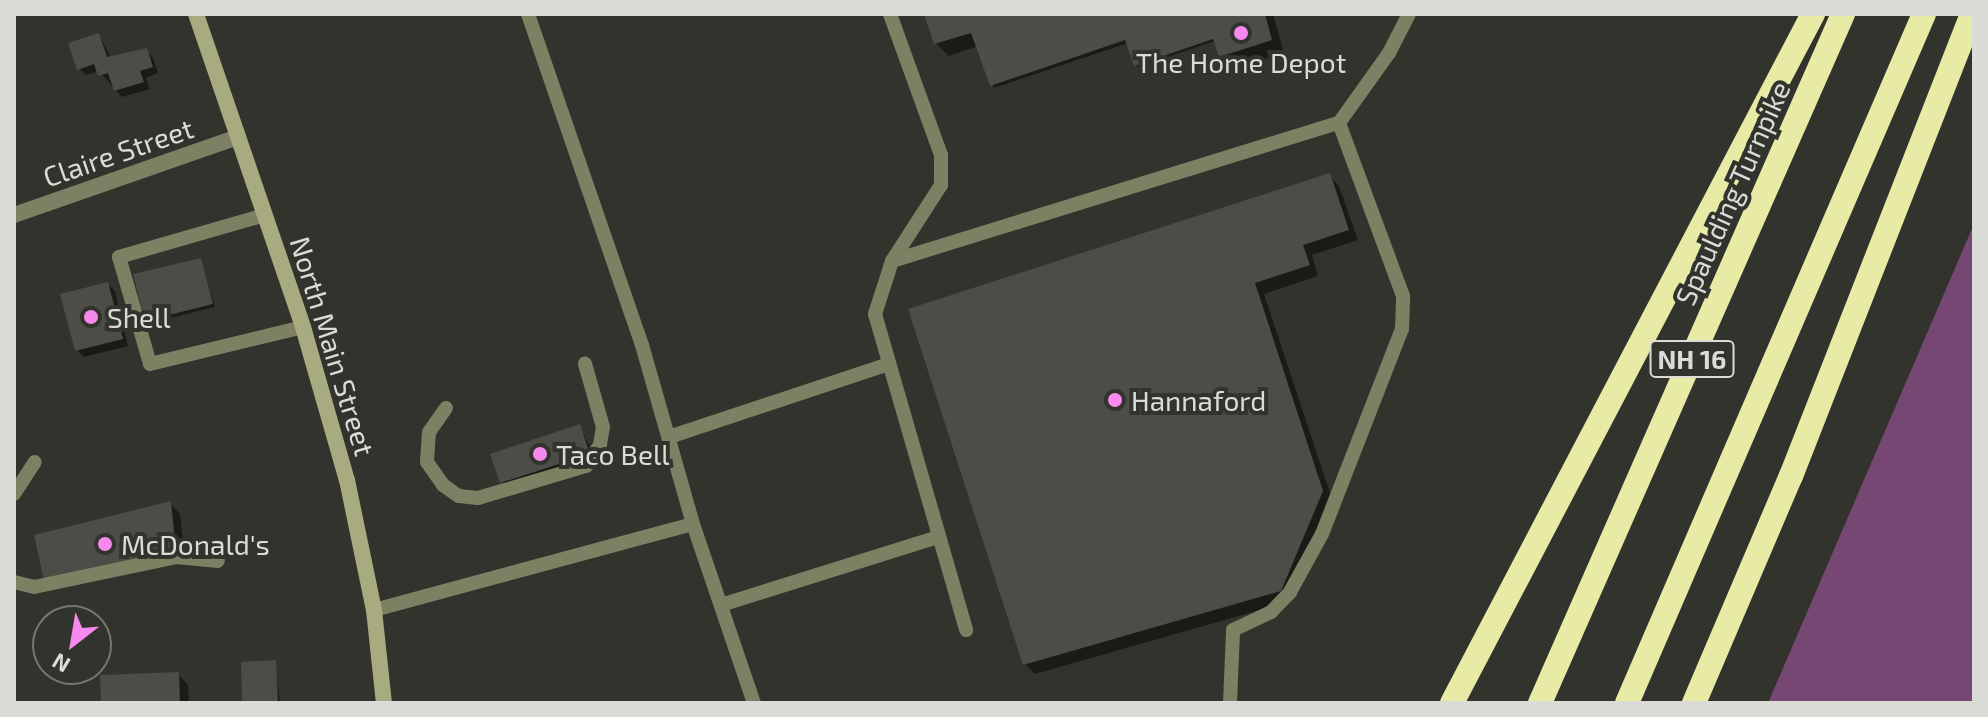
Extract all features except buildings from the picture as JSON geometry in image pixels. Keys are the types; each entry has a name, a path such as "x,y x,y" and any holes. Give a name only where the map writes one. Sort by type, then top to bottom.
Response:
{"highway":[{"path":"1452,703 1813,14"},
{"name":"Spaulding Turnpike","path":"1540,703 1843,14"},
{"name":"NH 16","path":"1627,703 1924,14"},
{"path":"1694,703 1791,476 1972,14"}],"main road":[{"name":"North Main Street","path":"196,14 303,327 347,480 374,610 384,703"}],"street":[{"name":"Claire Street","path":"14,215 238,137"}],"lane":[{"path":"528,14 754,703"},
{"path":"890,14 941,155 941,185 927,214 892,261 875,314 966,630"},
{"path":"892,261 1339,123 1389,53 1409,14"},
{"path":"1230,703 1233,630 1271,612 1290,592 1322,534 1402,329 1403,296 1339,123"},
{"path":"265,215 119,257 150,364 303,327"},
{"path":"446,408 429,432 427,462 443,485 459,496 478,498 586,466 600,445 603,427 585,364"},
{"path":"669,437 889,364"},
{"path":"14,494 35,462"},
{"path":"374,610 693,524"},
{"path":"721,605 938,537"},
{"path":"14,582 34,587 176,557 218,561"}],"shaded area":[{"path":"1974,224 1974,703 1768,703"}],"place":[{"name":"The Home Depot","path":"1241,33"},
{"name":"Shell","path":"91,317"},
{"name":"Hannaford","path":"1115,400"},
{"name":"Taco Bell","path":"540,454"},
{"name":"McDonald's","path":"105,544"}]}
